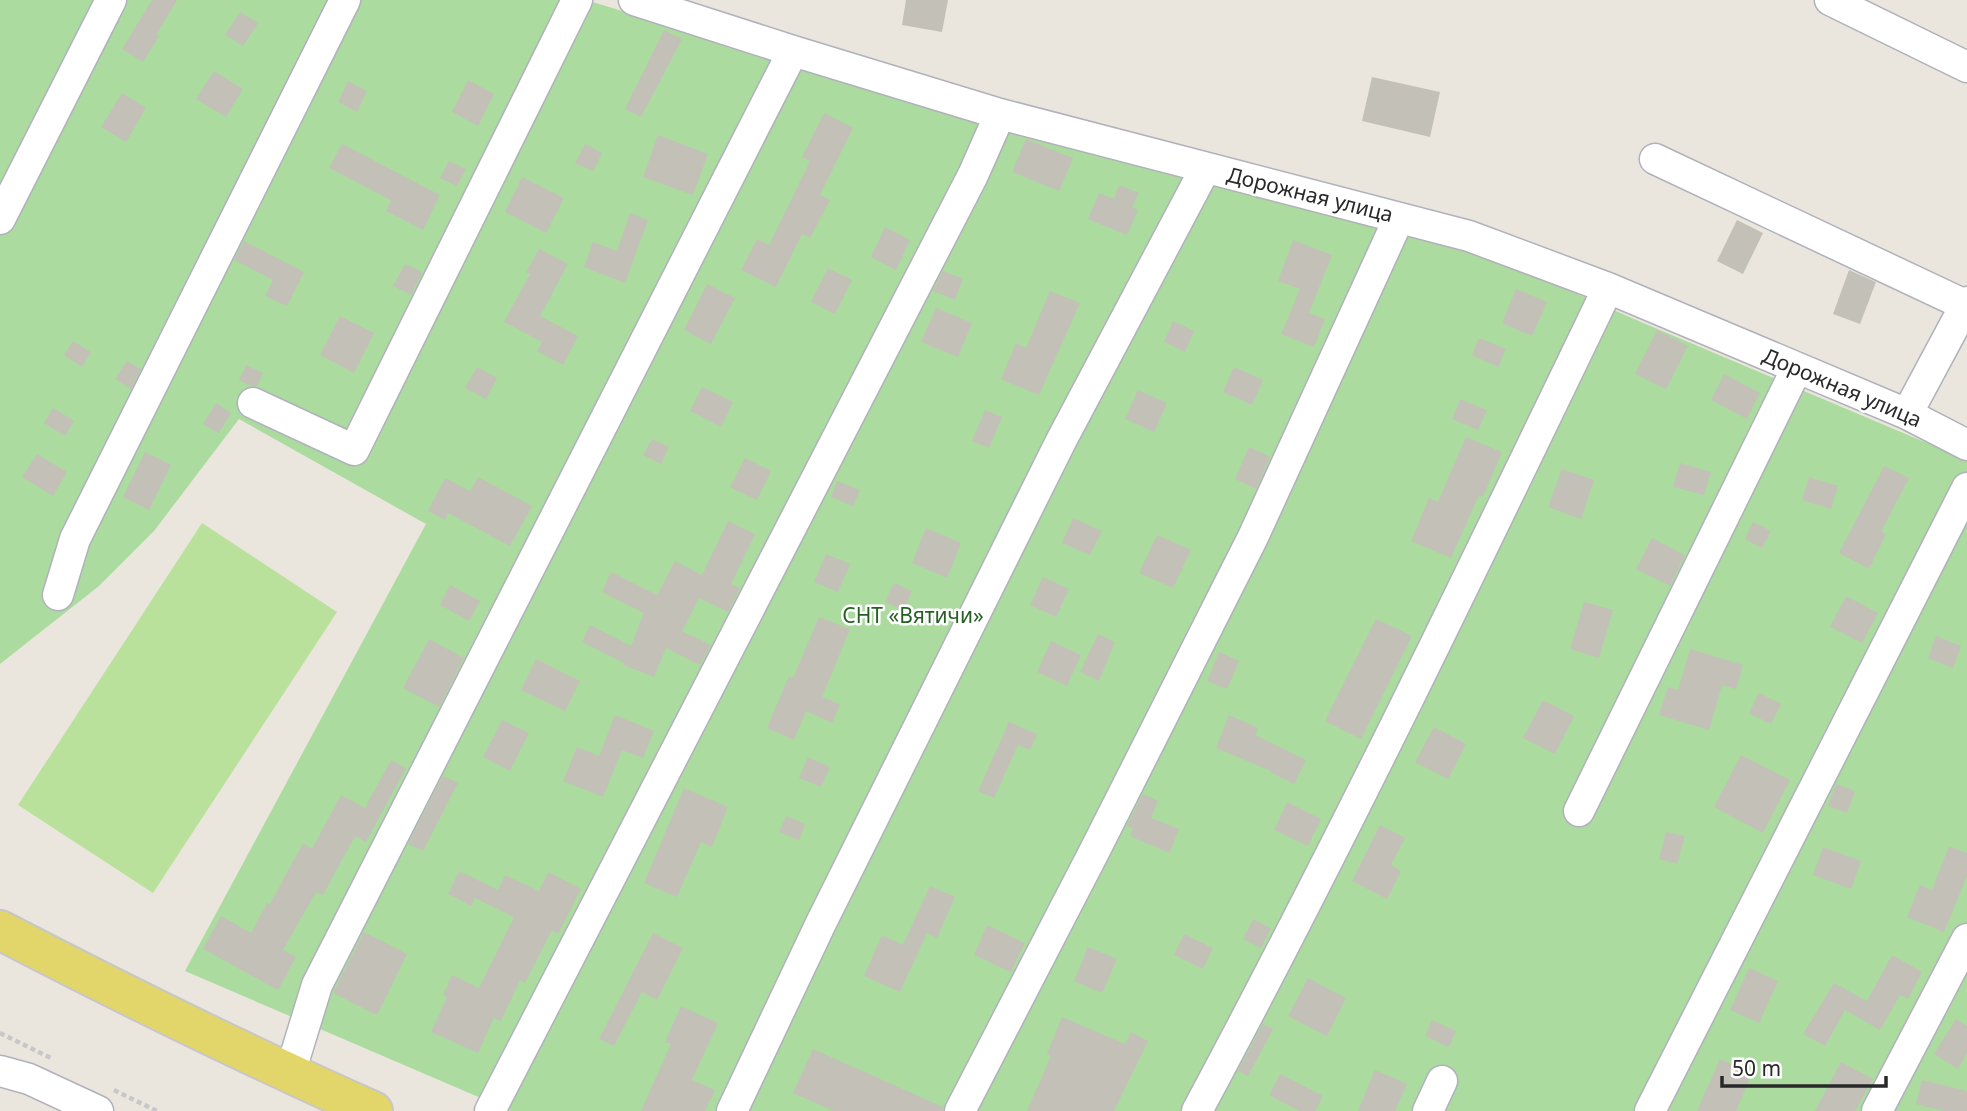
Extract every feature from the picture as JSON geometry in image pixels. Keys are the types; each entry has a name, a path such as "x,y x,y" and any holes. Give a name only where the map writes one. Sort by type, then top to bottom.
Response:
{"main road":[{"path":"0,930 120,993 362,1110"}],"street":[{"path":"0,219 111,0"},
{"path":"58,595 75,539 345,0"},
{"path":"253,403 354,450 578,0"},
{"name":"Дорожная улица","path":"634,0 1000,114 1469,236 1608,288 1907,414 1967,445"},
{"path":"1830,0 1967,67"},
{"path":"290,1073 317,985 793,51"},
{"path":"490,1111 973,175 1000,114"},
{"path":"1655,159 1966,303 1907,414"},
{"path":"732,1111 821,923 1060,440 1205,169"},
{"path":"960,1111 1253,537 1399,218"},
{"path":"1197,1111 1263,988 1453,609 1608,288"},
{"path":"1579,811 1797,368"},
{"path":"1650,1111 1967,488"},
{"path":"1877,1111 1967,939"},
{"path":"0,1071 29,1079 98,1111"},
{"path":"1428,1111 1442,1080"}],"green space":[{"name":"СНТ «Вятичи»","path":"0,0 586,0 1012,130 1502,261 1967,460 1967,1111 511,1111 185,971 426,524 239,419 154,531 99,586 0,664"},
{"path":"202,523 337,612 153,893 18,805"}],"building":[{"path":"152,0 177,0 143,62 122,49"},
{"path":"906,0 948,0 942,32 902,25"},
{"path":"240,12 258,23 243,46 225,35"},
{"path":"664,30 682,39 641,117 625,109"},
{"path":"214,71 243,89 226,117 196,99"},
{"path":"1372,77 1440,92 1430,137 1362,121"},
{"path":"468,80 494,94 478,126 452,112"},
{"path":"348,81 367,91 357,112 338,102"},
{"path":"122,93 146,108 126,142 101,127"},
{"path":"824,113 853,128 820,195 830,200 810,238 802,234 776,287 741,270 757,239 769,245 810,161 802,157"},
{"path":"658,135 708,154 693,195 643,177"},
{"path":"1026,139 1073,158 1059,191 1012,172"},
{"path":"342,144 440,195 423,230 386,211 391,200 329,168"},
{"path":"585,144 602,153 593,171 575,163"},
{"path":"449,161 466,169 457,186 440,178"},
{"path":"522,177 564,198 546,233 505,212"},
{"path":"1119,185 1139,193 1132,207 1138,210 1127,235 1088,219 1099,193 1114,199"},
{"path":"630,213 648,220 625,283 584,267 593,242 617,251"},
{"path":"1737,220 1763,233 1743,274 1717,261"},
{"path":"885,227 910,240 896,270 871,257"},
{"path":"1293,240 1332,255 1309,313 1325,319 1314,347 1281,334 1300,289 1278,281"},
{"path":"244,241 304,272 287,306 265,296 273,280 234,260"},
{"path":"539,249 568,264 540,316 578,336 563,365 537,351 542,342 504,322 530,274 526,272"},
{"path":"405,264 422,272 411,295 393,286"},
{"path":"828,268 852,280 835,314 811,302"},
{"path":"1849,270 1876,282 1860,324 1833,314"},
{"path":"943,271 963,279 955,300 933,291"},
{"path":"707,284 735,298 711,344 684,330"},
{"path":"1516,289 1547,302 1532,336 1502,323"},
{"path":"1050,291 1080,303 1039,395 1001,379 1016,343 1026,348"},
{"path":"936,308 972,323 958,357 921,342"},
{"path":"340,316 374,333 354,373 320,355"},
{"path":"1173,321 1194,331 1185,352 1164,342"},
{"path":"1657,330 1688,346 1666,389 1635,374"},
{"path":"1479,338 1506,349 1498,367 1472,355"},
{"path":"73,341 91,352 82,367 64,355"},
{"path":"127,361 141,369 131,389 115,379"},
{"path":"246,365 263,373 257,386 239,380"},
{"path":"477,367 497,378 486,399 465,388"},
{"path":"1234,367 1263,380 1252,405 1223,392"},
{"path":"1724,374 1760,393 1747,419 1711,400"},
{"path":"702,387 733,402 721,427 690,411"},
{"path":"1138,390 1167,403 1154,432 1125,419"},
{"path":"1460,399 1487,410 1478,430 1452,419"},
{"path":"216,403 231,413 219,433 203,424"},
{"path":"53,408 74,421 65,436 44,423"},
{"path":"985,410 1002,417 989,448 972,441"},
{"path":"1466,437 1502,452 1483,497 1479,495 1451,558 1411,541 1429,498 1438,502"},
{"path":"652,439 669,447 661,464 643,455"},
{"path":"1249,447 1270,457 1256,489 1235,479"},
{"path":"145,452 171,465 149,510 123,497"},
{"path":"37,454 67,472 53,496 22,477"},
{"path":"745,458 771,471 757,500 730,487"},
{"path":"1680,463 1711,472 1704,495 1673,487"},
{"path":"1884,466 1909,478 1881,532 1886,534 1869,569 1839,553"},
{"path":"1562,469 1594,480 1581,519 1548,507"},
{"path":"478,477 532,506 510,546 448,513 445,520 428,511 445,478 470,491"},
{"path":"1809,477 1838,486 1831,509 1802,500"},
{"path":"837,481 860,490 853,506 831,497"},
{"path":"1073,518 1102,531 1090,555 1062,543"},
{"path":"728,521 755,534 731,584 740,588 728,612 699,598 682,631 711,645 700,665 666,648 654,677 624,665 582,642 590,625 631,646 644,613 602,592 611,572 657,595 675,561 702,575"},
{"path":"1753,522 1771,531 1762,548 1745,539"},
{"path":"926,528 961,543 947,578 912,563"},
{"path":"1157,535 1191,550 1173,588 1139,573"},
{"path":"1652,538 1685,555 1670,586 1636,569"},
{"path":"826,554 850,564 838,592 814,582"},
{"path":"1043,577 1069,589 1056,617 1030,605"},
{"path":"894,583 912,591 904,610 885,602"},
{"path":"450,585 480,601 469,621 440,605"},
{"path":"1846,596 1878,613 1862,643 1830,627"},
{"path":"1584,602 1613,610 1599,658 1570,649"},
{"path":"819,617 850,629 822,697 840,704 832,723 806,711 794,740 767,728 789,676 793,678"},
{"path":"1376,619 1412,636 1361,739 1325,721"},
{"path":"1098,634 1115,642 1099,681 1080,672"},
{"path":"1936,636 1961,646 1953,668 1928,658"},
{"path":"429,639 464,658 439,707 403,688"},
{"path":"1051,641 1081,655 1067,686 1037,672"},
{"path":"1690,649 1743,665 1736,689 1722,685 1709,730 1659,715 1668,687 1678,690"},
{"path":"1219,652 1239,661 1227,689 1207,681"},
{"path":"536,659 580,681 565,711 521,690"},
{"path":"1759,693 1781,704 1771,724 1749,713"},
{"path":"1543,700 1574,716 1555,754 1523,738"},
{"path":"615,715 654,731 643,758 622,750 603,797 563,781 577,747 599,756"},
{"path":"1229,715 1258,728 1255,735 1306,760 1294,784 1271,771 1216,748"},
{"path":"502,720 529,733 510,771 483,757"},
{"path":"1009,722 1037,734 1030,750 1018,745 994,798 978,791"},
{"path":"1434,727 1466,744 1448,779 1415,762"},
{"path":"1741,755 1790,780 1763,833 1714,807"},
{"path":"808,757 830,767 821,787 799,778"},
{"path":"391,760 406,768 366,842 355,836 323,895 316,892 283,950 296,957 278,990 203,949 221,916 251,933 303,843 312,849 341,795 365,808"},
{"path":"443,776 458,783 423,851 408,844"},
{"path":"1836,784 1855,791 1847,813 1828,806"},
{"path":"684,788 728,807 712,847 701,842 677,897 644,883"},
{"path":"1143,794 1158,801 1151,818 1179,829 1169,853 1130,836 1133,829 1127,826"},
{"path":"1287,802 1321,819 1308,846 1274,830"},
{"path":"786,816 805,824 799,840 779,832"},
{"path":"1380,825 1405,838 1391,865 1401,871 1387,899 1352,881"},
{"path":"1666,832 1685,836 1677,864 1659,859"},
{"path":"1949,846 1967,853 1967,876 1944,932 1907,917 1920,885 1932,890"},
{"path":"1823,847 1861,861 1851,889 1813,875"},
{"path":"459,871 498,890 505,875 539,891 548,872 581,889 558,934 552,930 525,983 520,980 501,1021 494,1018 478,1053 431,1032 447,997 443,995 452,975 479,988 514,917 475,898 471,906 448,894"},
{"path":"930,886 955,897 937,938 927,933 900,992 864,976 882,935 903,945"},
{"path":"1253,919 1271,928 1261,948 1243,939"},
{"path":"987,925 1025,943 1011,972 974,955"},
{"path":"364,932 407,954 377,1015 333,993"},
{"path":"653,933 683,948 657,1000 642,992 614,1046 599,1039"},
{"path":"1184,934 1213,948 1203,969 1174,955"},
{"path":"1088,947 1117,959 1102,993 1074,981"},
{"path":"1892,955 1922,972 1908,999 1900,995 1880,1030 1845,1010 1825,1046 1803,1034 1834,983 1867,1001"},
{"path":"1749,968 1778,981 1759,1023 1730,1010"},
{"path":"1308,978 1346,998 1327,1036 1288,1016"},
{"path":"681,1006 718,1023 692,1080 715,1090 705,1111 641,1111 671,1044 665,1042"},
{"path":"1062,1017 1125,1044 1131,1032 1148,1041 1114,1111 1027,1111 1051,1056 1047,1054"},
{"path":"1956,1019 1967,1026 1967,1053 1958,1069 1934,1054"},
{"path":"1432,1020 1456,1031 1449,1047 1425,1036"},
{"path":"1263,1024 1273,1029 1248,1076 1238,1071"},
{"path":"813,1049 943,1107 943,1111 833,1111 793,1093"},
{"path":"1720,1059 1752,1073 1736,1111 1697,1111"},
{"path":"1841,1062 1873,1079 1855,1111 1815,1111"},
{"path":"1375,1070 1407,1084 1395,1111 1358,1111"},
{"path":"1280,1074 1323,1096 1315,1111 1299,1111 1269,1095"},
{"path":"1922,1080 1967,1091 1967,1111 1944,1111 1916,1104"}]}
